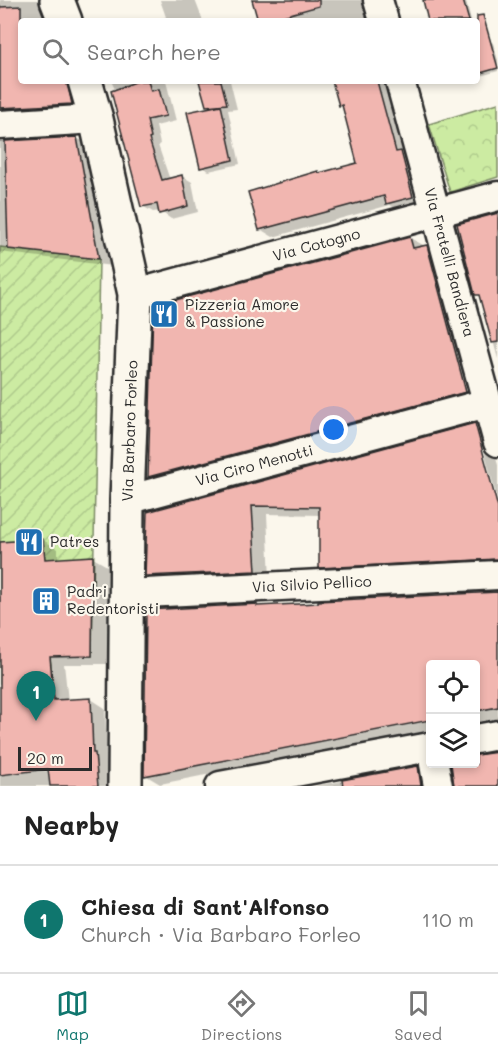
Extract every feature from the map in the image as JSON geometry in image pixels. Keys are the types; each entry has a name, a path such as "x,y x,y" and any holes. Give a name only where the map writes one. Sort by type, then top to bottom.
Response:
{"street":[{"path":"57,0 64,18"},
{"path":"378,0 383,18"},
{"name":"Via Barbaro Forleo","path":"86,84 96,119 135,294 127,500 125,786"},
{"name":"Via Fratelli Bandiera","path":"401,84 498,442"},
{"path":"0,125 96,119"},
{"name":"Via Cotogno","path":"135,294 498,196"},
{"name":"Via Ciro Menotti","path":"127,500 487,403"},
{"name":"Via Silvio Pellico","path":"126,594 498,575"},
{"path":"480,738 498,735"},
{"path":"220,786 323,777 426,748"},
{"path":"435,768 438,786"}],"green space":[{"path":"498,103 498,177 450,192 429,124"},
{"path":"0,247 99,259 92,656 85,656 85,645 49,643 52,678 0,683"}],"building":[{"path":"252,0 319,0 319,6 276,18 257,18"},
{"path":"423,0 463,0 468,18 427,18"},
{"path":"21,6 21,18 18,18 18,84 68,84 72,104 0,108 0,7"},
{"path":"483,15 498,68 480,73 480,18 477,16"},
{"path":"130,84 149,84 151,91 159,89 166,116 147,120 151,138 149,139 162,180 182,175 188,206 159,214 157,204 141,207 111,91"},
{"path":"200,84 222,84 227,104 206,106"},
{"path":"333,84 378,84 396,152 401,151 413,197 386,204 384,196 259,230 248,192 318,171 319,173 357,163 342,105 339,106"},
{"path":"221,105 233,160 200,168 187,112"},
{"path":"77,137 99,259 8,249 5,141"},
{"path":"498,213 498,342 492,343 479,295 475,295 457,224"},
{"path":"410,237 413,248 427,245 466,392 148,477 153,306"},
{"path":"475,423 498,508 498,559 319,568 319,507 252,506 256,571 145,576 147,512"},
{"path":"43,539 45,559 93,556 92,656 50,657 54,700 91,698 93,753 95,753 98,786 50,786 48,769 0,775 0,542"},
{"path":"498,592 498,707 480,710 480,660 426,660 426,721 144,776 146,610 318,603 318,601"},
{"path":"498,752 498,786 454,786 452,768 480,768 480,754"},
{"path":"418,766 421,786 343,786 342,780"}],"place":[{"name":"Pizzeria Amore & Passione","path":"164,314"},
{"name":"Patres","path":"29,542"},
{"name":"Padri Redentoristi","path":"46,601"},
{"name":"Chiesa di Sant'Alfonso","path":"36,721"}]}
